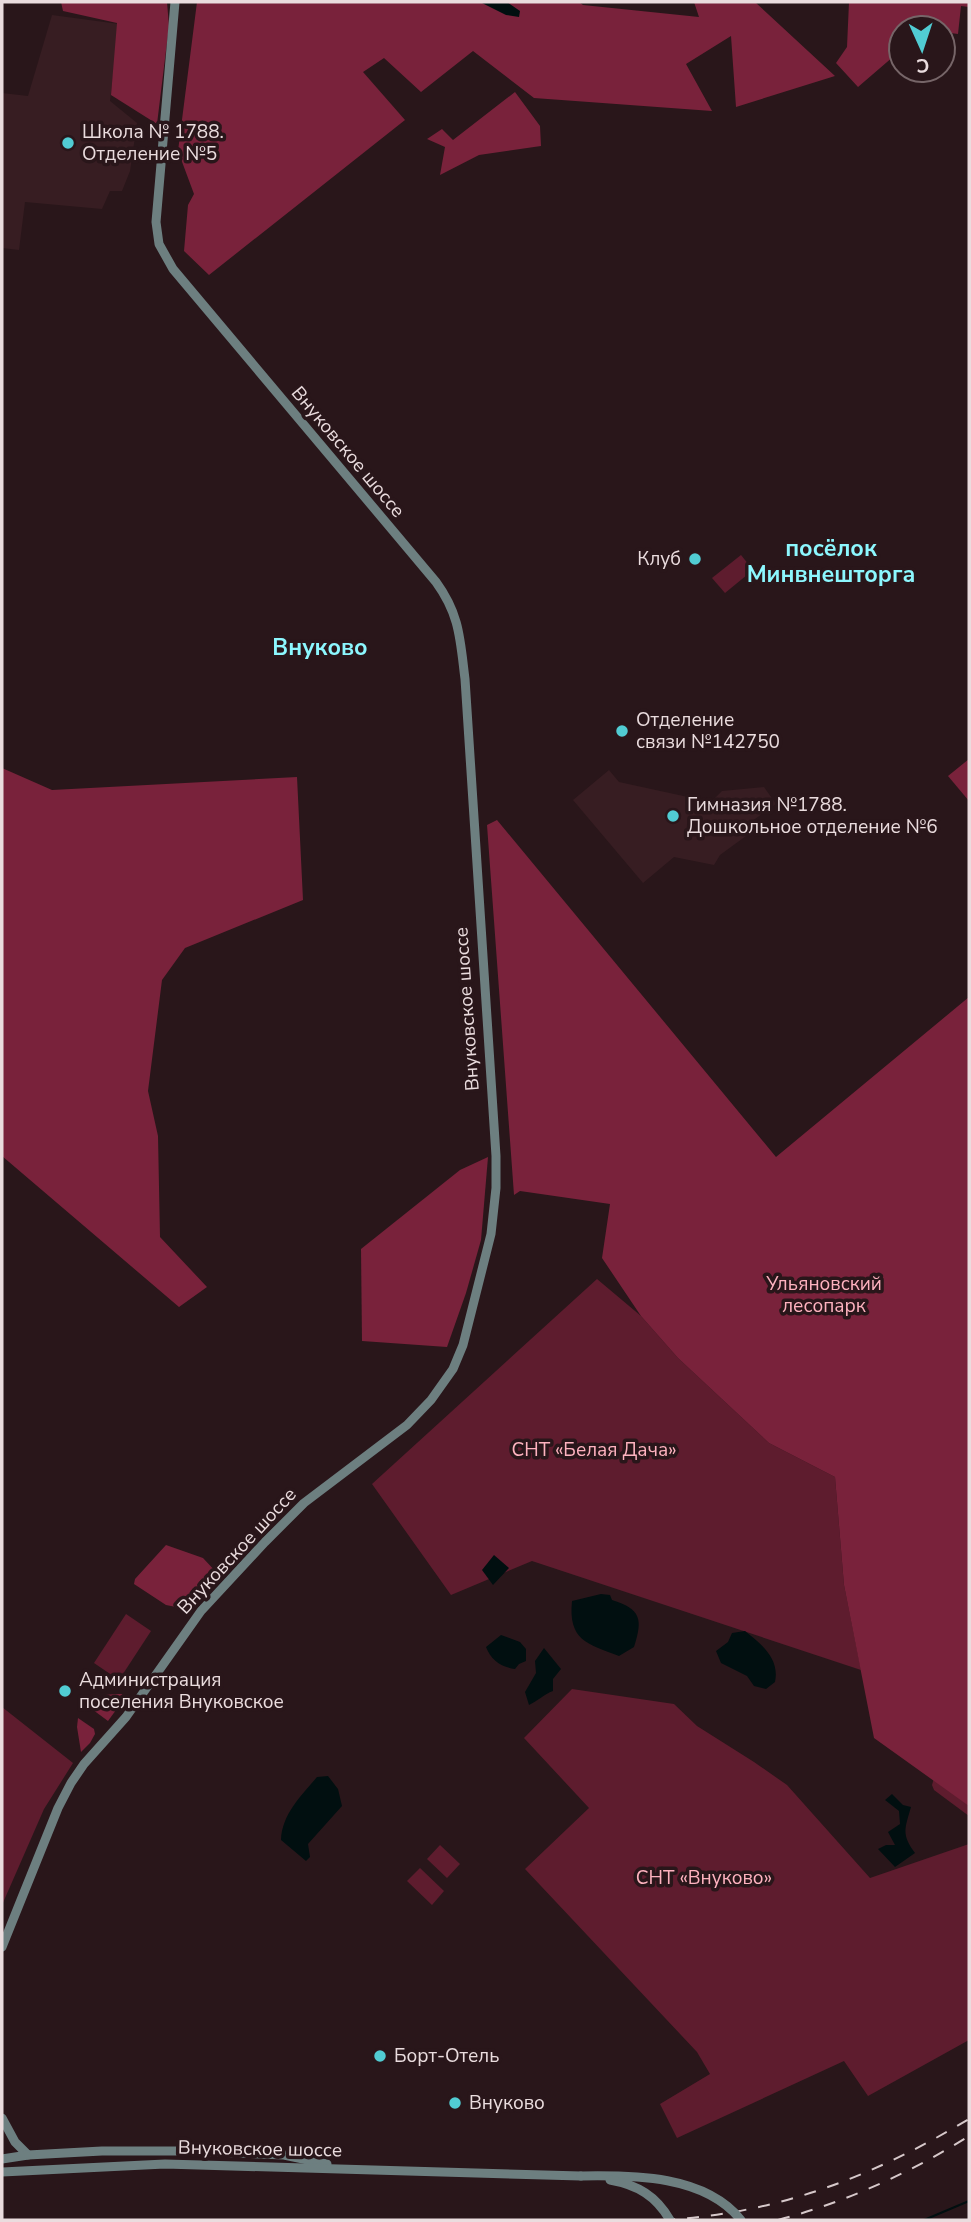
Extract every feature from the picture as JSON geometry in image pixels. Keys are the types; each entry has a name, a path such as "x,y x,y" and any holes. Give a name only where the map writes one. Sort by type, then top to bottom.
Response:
{"main road":[{"name":"Внуковское шоссе","path":"2,1947 58,1808 71,1783 84,1764 126,1717 201,1611 294,1513 321,1489 393,1438 421,1411 453,1369 463,1345 485,1262 494,1211 496,1165 468,733 461,641 455,614 436,582 217,323 173,269 162,251 156,217 175,2"},
{"path":"2,2118 15,2142 28,2155"},
{"path":"5,2171 13,2157 15,2142"},
{"name":"Внуковское шоссе","path":"146,2151 284,2155 353,2169 165,2164 5,2171 2,2158 146,2151"},
{"path":"353,2169 624,2176 679,2184 712,2196 728,2206 741,2220"},
{"path":"581,2176 625,2182 640,2188 654,2198 670,2220"}],"shaded area":[{"path":"480,2 507,2 520,11 519,17 506,15"},
{"name":"Школа № 1788. Отделение №5","path":"52,15 119,24 110,101 137,123 130,171 122,191 110,191 102,209 25,202 19,250 2,248 2,93 28,96"},
{"name":"Гимназия №1788. Дошкольное отделение №6","path":"609,770 619,782 711,802 722,791 764,787 776,804 741,829 746,836 720,855 714,865 674,857 643,883 573,800"},
{"path":"494,1555 509,1568 493,1585 482,1570"},
{"path":"601,1594 610,1595 612,1600 629,1607 639,1622 634,1647 619,1656 589,1644 582,1639 573,1624 572,1601"},
{"path":"745,1631 768,1652 775,1666 775,1682 766,1689 754,1686 747,1676 721,1663 716,1651 728,1642 732,1633"},
{"path":"501,1635 520,1642 526,1649 526,1661 515,1669 497,1662 486,1647"},
{"path":"544,1648 561,1669 553,1679 553,1691 529,1705 525,1692 536,1673 535,1661"},
{"path":"328,1776 338,1789 342,1806 308,1844 310,1857 306,1861 281,1840 282,1831 293,1806 305,1791 317,1777"},
{"path":"892,1794 903,1805 911,1807 906,1836 915,1853 895,1867 878,1849 895,1845 888,1832 900,1824 899,1811 885,1800"}],"green space":[{"path":"61,2 167,2 169,26 157,124 111,95 117,23 63,11"},
{"path":"197,2 579,2 583,5 699,17 694,2 755,2 835,76 736,107 731,36 686,64 712,111 534,98 473,51 421,92 384,58 363,72 405,120 209,275 184,251 188,205 194,194 178,151"},
{"path":"849,2 969,2 969,7 961,6 958,34 957,14 887,14 887,62 858,87 836,63 847,47"},
{"path":"515,92 540,126 541,146 479,155 440,175 445,147 427,139 442,129 453,140"},
{"path":"741,555 753,570 725,593 712,578"},
{"path":"969,759 969,801 948,776"},
{"path":"2,768 52,790 297,777 303,900 185,948 162,980 148,1091 158,1136 160,1237 207,1287 179,1307 2,1156"},
{"name":"Ульяновский лесопарк","path":"497,820 776,1157 969,997 969,1806 874,1738 844,1585 835,1477 769,1443 678,1358 641,1316 602,1258 610,1204 520,1191 514,1195 487,825"},
{"path":"488,1157 481,1240 447,1347 362,1341 361,1249 460,1170"},
{"name":"СНТ «Белая Дача»","path":"597,1279 641,1316 678,1358 769,1443 835,1477 844,1585 861,1670 532,1561 451,1595 372,1484"},
{"path":"166,1545 203,1558 217,1573 186,1614 176,1607 166,1605 134,1584 135,1579"},
{"path":"126,1614 151,1631 119,1680 94,1663"},
{"name":"СНТ «Внуково»","path":"572,1689 674,1704 697,1726 787,1785 870,1878 969,1844 969,2040 868,2096 844,2061 677,2138 660,2104 710,2074 697,2052 525,1869 589,1808 524,1738"},
{"path":"122,1694 124,1699 108,1721 85,1704 105,1695"},
{"path":"2,1707 73,1763 44,1809 2,1905"},
{"path":"78,1718 94,1729 95,1734 81,1752 77,1727"},
{"path":"935,1775 969,1786 969,1816 934,1790 932,1785"},
{"path":"440,1845 460,1864 447,1878 427,1859"},
{"path":"420,1868 444,1891 432,1905 407,1881"}],"waterway":[{"path":"924,2220 969,2201"}],"railway":[{"path":"663,2220 745,2210 822,2189 896,2158 969,2119"},
{"path":"778,2220 877,2185 969,2136"}],"place":[{"name":"Школа № 1788. Отделение №5","path":"68,143"},
{"name":"Клуб","path":"695,559"},
{"name":"Отделение связи №142750","path":"622,731"},
{"name":"Гимназия №1788. Дошкольное отделение №6","path":"673,816"},
{"name":"Администрация поселения Внуковское","path":"65,1691"},
{"name":"Борт-Отель","path":"380,2056"},
{"name":"Внуково","path":"455,2103"}],"district":[{"name":"посёлок Минвнешторга","path":"831,561"},
{"name":"Внуково","path":"320,647"}]}
